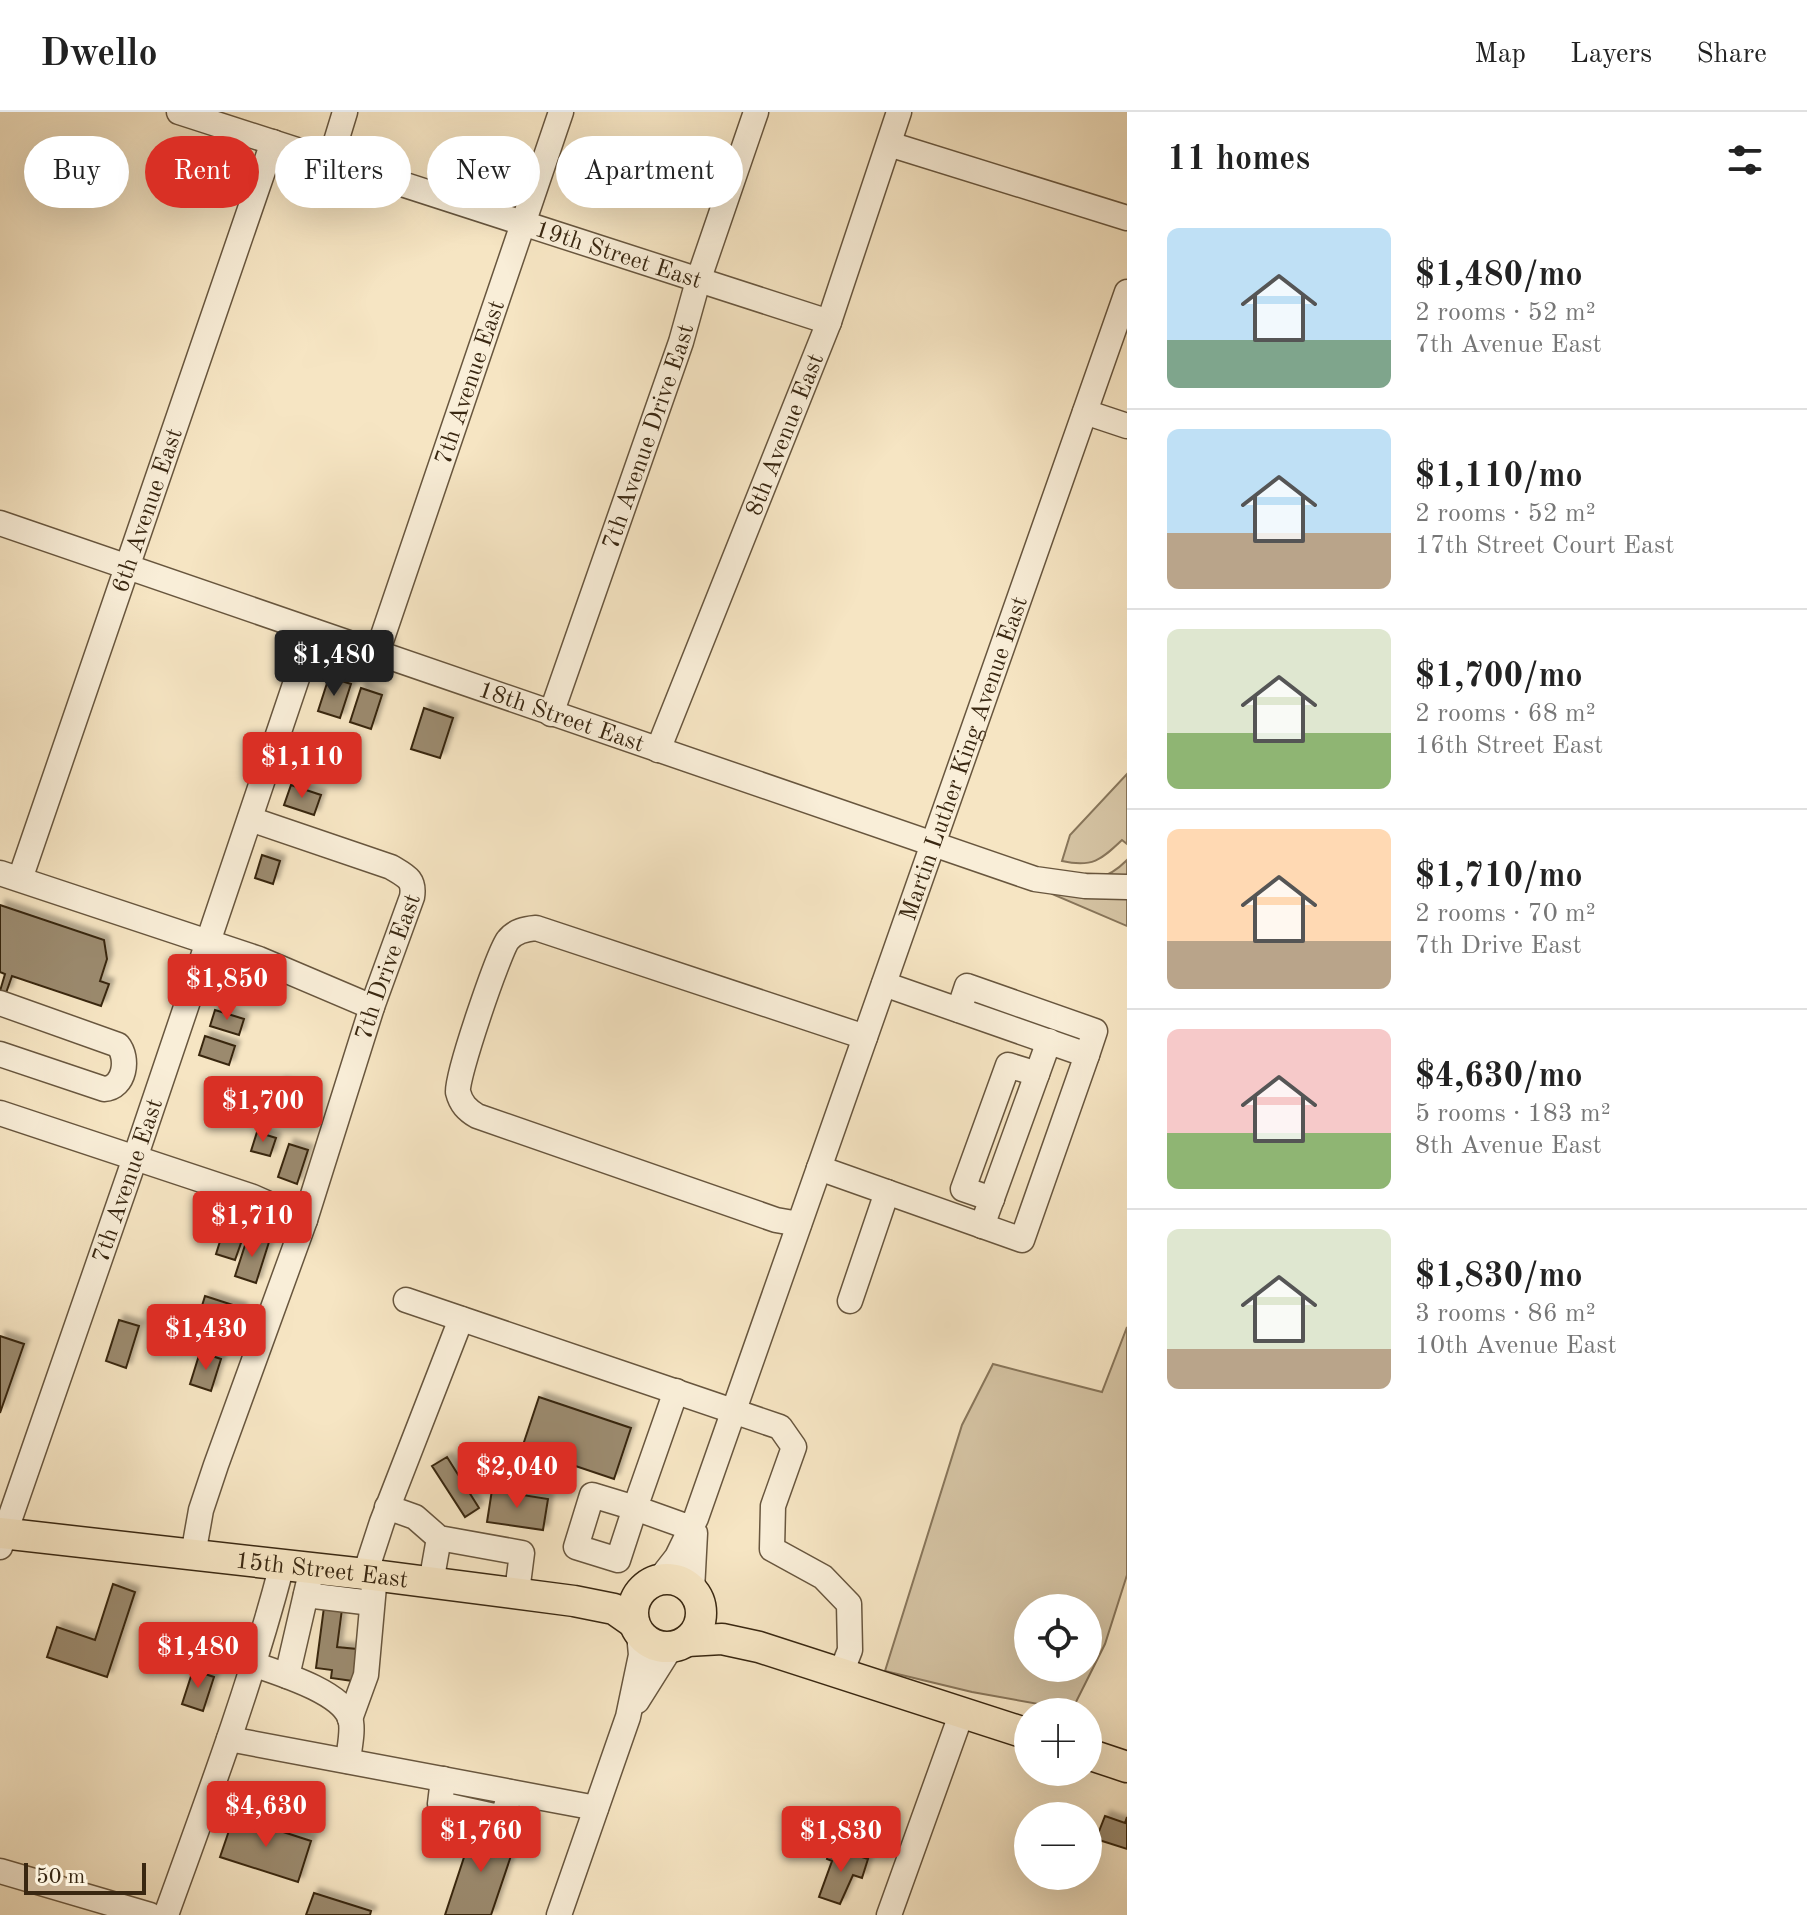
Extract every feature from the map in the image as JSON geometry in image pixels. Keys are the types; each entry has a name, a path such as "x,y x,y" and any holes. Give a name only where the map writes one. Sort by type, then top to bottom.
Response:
{"main road":[{"name":"15th Street East","path":"1,1538 282,1565 309,1581 431,1583 591,1592 650,1586"},
{"path":"637,1628 633,1607 650,1586 675,1580 718,1622 759,1647"},
{"path":"507,1588 614,1609 653,1644 722,1639 759,1647 1014,1729"},
{"path":"679,1644 698,1626 696,1598"},
{"path":"1102,1759 1127,1767"}],"street":[{"name":"19th Street East","path":"179,112 273,142"},
{"path":"338,136 345,112"},
{"name":"7th Avenue East","path":"377,653 561,112"},
{"name":"7th Avenue Drive East","path":"551,714 676,357 698,281 756,112"},
{"name":"8th Avenue East","path":"658,750 829,322 899,112"},
{"name":"6th Avenue East","path":"10,876 127,567 273,142"},
{"path":"889,144 1127,218"},
{"name":"19th Street East","path":"411,187 829,322"},
{"name":"Martin Luther King Avenue East","path":"694,1523 1127,292"},
{"path":"1085,412 1127,426"},
{"name":"18th Street East","path":"0,523 1035,879 1085,886 1127,887"},
{"name":"7th Avenue East","path":"1,1538 135,1158 313,631"},
{"name":"7th Drive East","path":"193,1555 201,1510 305,1220 372,1007 412,897 413,882 391,867 250,819"},
{"path":"10,876 259,959 372,1007"},
{"path":"799,1224 776,1220 477,1116 463,1104 458,1085 505,943 515,933 536,928 865,1037"},
{"path":"884,984 1087,1055"},
{"path":"819,1168 1022,1240 1095,1031 967,986 959,1010"},
{"path":"0,1003 118,1045 124,1052 125,1062 118,1084 112,1089 104,1089 0,1054"},
{"path":"982,1226 1049,1041"},
{"path":"0,1113 253,1197 305,1220"},
{"path":"850,1301 887,1192"},
{"path":"406,1300 780,1427 794,1447 773,1506 772,1549 823,1577 849,1604 850,1650 841,1673"},
{"path":"348,1761 350,1719 366,1675 371,1584 387,1507 461,1319"},
{"path":"676,1391 635,1508 694,1523"},
{"path":"387,1507 415,1517 439,1538 522,1553 507,1588"},
{"path":"650,1586 671,1567 694,1523"},
{"path":"694,1523 696,1598"},
{"path":"431,1583 439,1538"},
{"path":"166,1915 229,1739 282,1565"},
{"path":"287,1676 309,1581"},
{"path":"559,1915 628,1717 641,1655 637,1628"},
{"path":"628,1717 679,1644"},
{"path":"253,1664 314,1686 342,1707 350,1719"},
{"path":"889,1915 962,1712"},
{"path":"229,1739 596,1808"},
{"path":"0,1871 150,1915"}],"shaded area":[{"path":"1127,774 1127,844 1122,840 1102,857 1089,863 1062,861 1070,835"},
{"path":"1127,860 1127,926 1052,894 1057,877 1095,878 1110,873"},
{"path":"1127,1327 1127,1575 1102,1650 1102,1594 1014,1594 1014,1682 1086,1682 1078,1698 1014,1700 885,1671 962,1425 993,1364 1102,1392"}],"building":[{"path":"329,677 351,684 340,718 318,711"},
{"path":"361,688 382,695 371,729 350,722"},
{"path":"424,708 453,718 440,758 411,749"},
{"path":"312,747 342,756 334,779 305,769"},
{"path":"291,785 321,795 314,815 284,805"},
{"path":"262,855 280,861 273,884 255,878"},
{"path":"0,905 104,940 107,959 100,981 109,984 101,1006 12,976 6,993 0,991 5,974 0,972"},
{"path":"229,976 258,985 254,1000 224,990"},
{"path":"215,1010 244,1019 239,1035 210,1026"},
{"path":"205,1036 235,1046 229,1065 199,1055"},
{"path":"281,1083 306,1091 299,1113 274,1105"},
{"path":"257,1132 276,1138 270,1156 251,1151"},
{"path":"289,1144 308,1150 297,1184 278,1177"},
{"path":"228,1216 248,1223 235,1260 216,1254"},
{"path":"248,1236 269,1242 256,1283 235,1276"},
{"path":"205,1296 242,1308 234,1334 197,1322"},
{"path":"119,1320 139,1326 126,1368 106,1361"},
{"path":"0,1336 24,1344 0,1413"},
{"path":"200,1352 221,1359 211,1391 190,1384"},
{"path":"539,1397 631,1428 614,1479 522,1448"},
{"path":"447,1457 479,1508 465,1517 432,1466"},
{"path":"492,1490 548,1499 543,1530 487,1522"},
{"path":"113,1584 135,1592 107,1677 47,1657 57,1627 95,1640"},
{"path":"324,1607 342,1609 337,1647 357,1649 353,1681 331,1678 332,1670 316,1668"},
{"path":"193,1670 214,1677 203,1711 182,1704"},
{"path":"234,1816 311,1841 298,1882 220,1857"},
{"path":"1105,1816 1125,1823 1127,1817 1127,1849 1102,1841"},
{"path":"474,1827 516,1841 491,1915 445,1915"},
{"path":"831,1847 868,1859 862,1878 853,1875 840,1904 819,1897 832,1861 827,1859"},
{"path":"314,1893 371,1911 370,1915 306,1915"}]}
